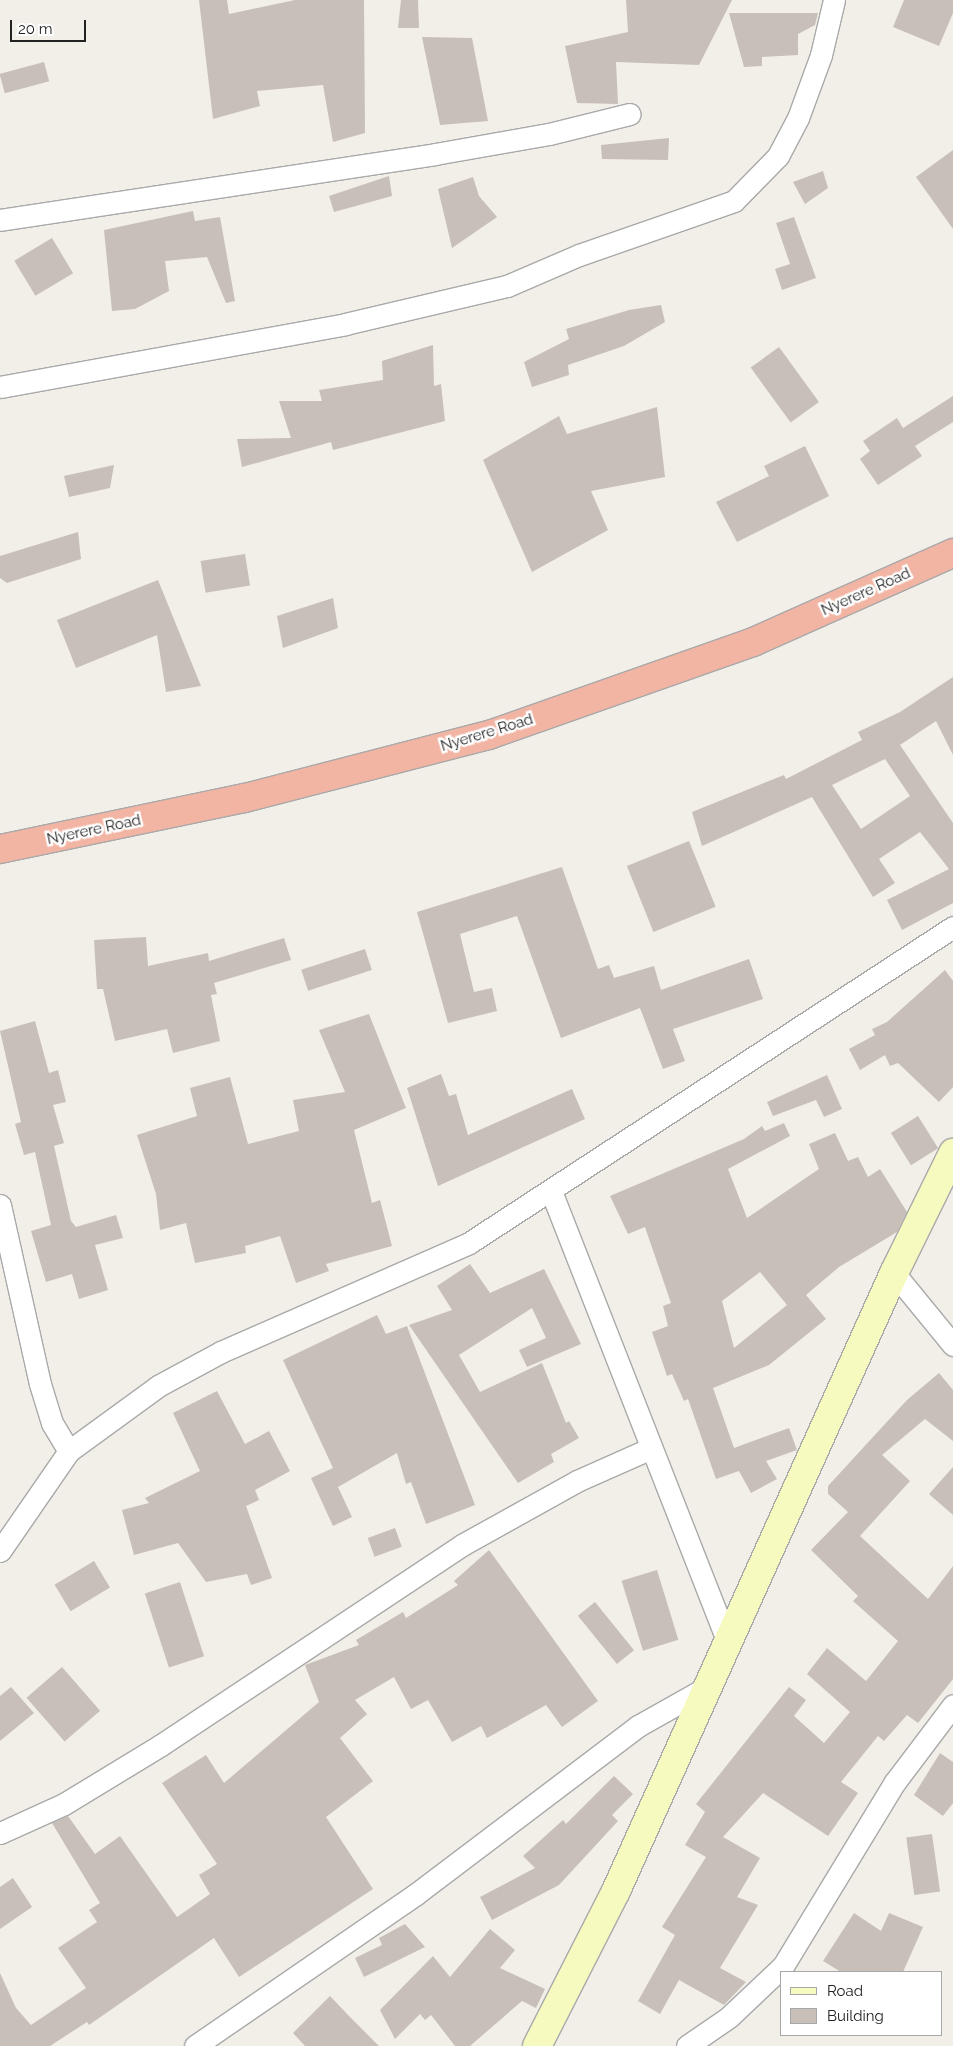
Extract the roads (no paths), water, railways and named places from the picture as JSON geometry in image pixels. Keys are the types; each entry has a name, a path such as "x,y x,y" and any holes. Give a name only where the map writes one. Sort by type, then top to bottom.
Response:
{"highway":[{"name":"Nyerere Road","path":"0,849 245,798 489,735 753,642 953,553"}],"main road":[{"path":"538,2045 616,1891 894,1273 953,1153"}],"street":[{"path":"0,386 345,324 507,286 579,255 734,201 778,156 798,118 821,55 834,0"},
{"path":"0,220 435,154 549,134 630,114"},
{"path":"0,1552 69,1451 158,1386 221,1352 469,1243 551,1191 772,1041 953,927"},
{"path":"551,1191 728,1643"},
{"path":"0,1205 40,1384 52,1423 69,1451"},
{"path":"894,1273 953,1345"},
{"path":"0,1833 64,1804 161,1745 462,1546 577,1481 651,1448"},
{"path":"195,2046 416,1894 638,1726 709,1686"},
{"path":"686,2046 729,2017 783,1966 895,1782 953,1705"}]}
